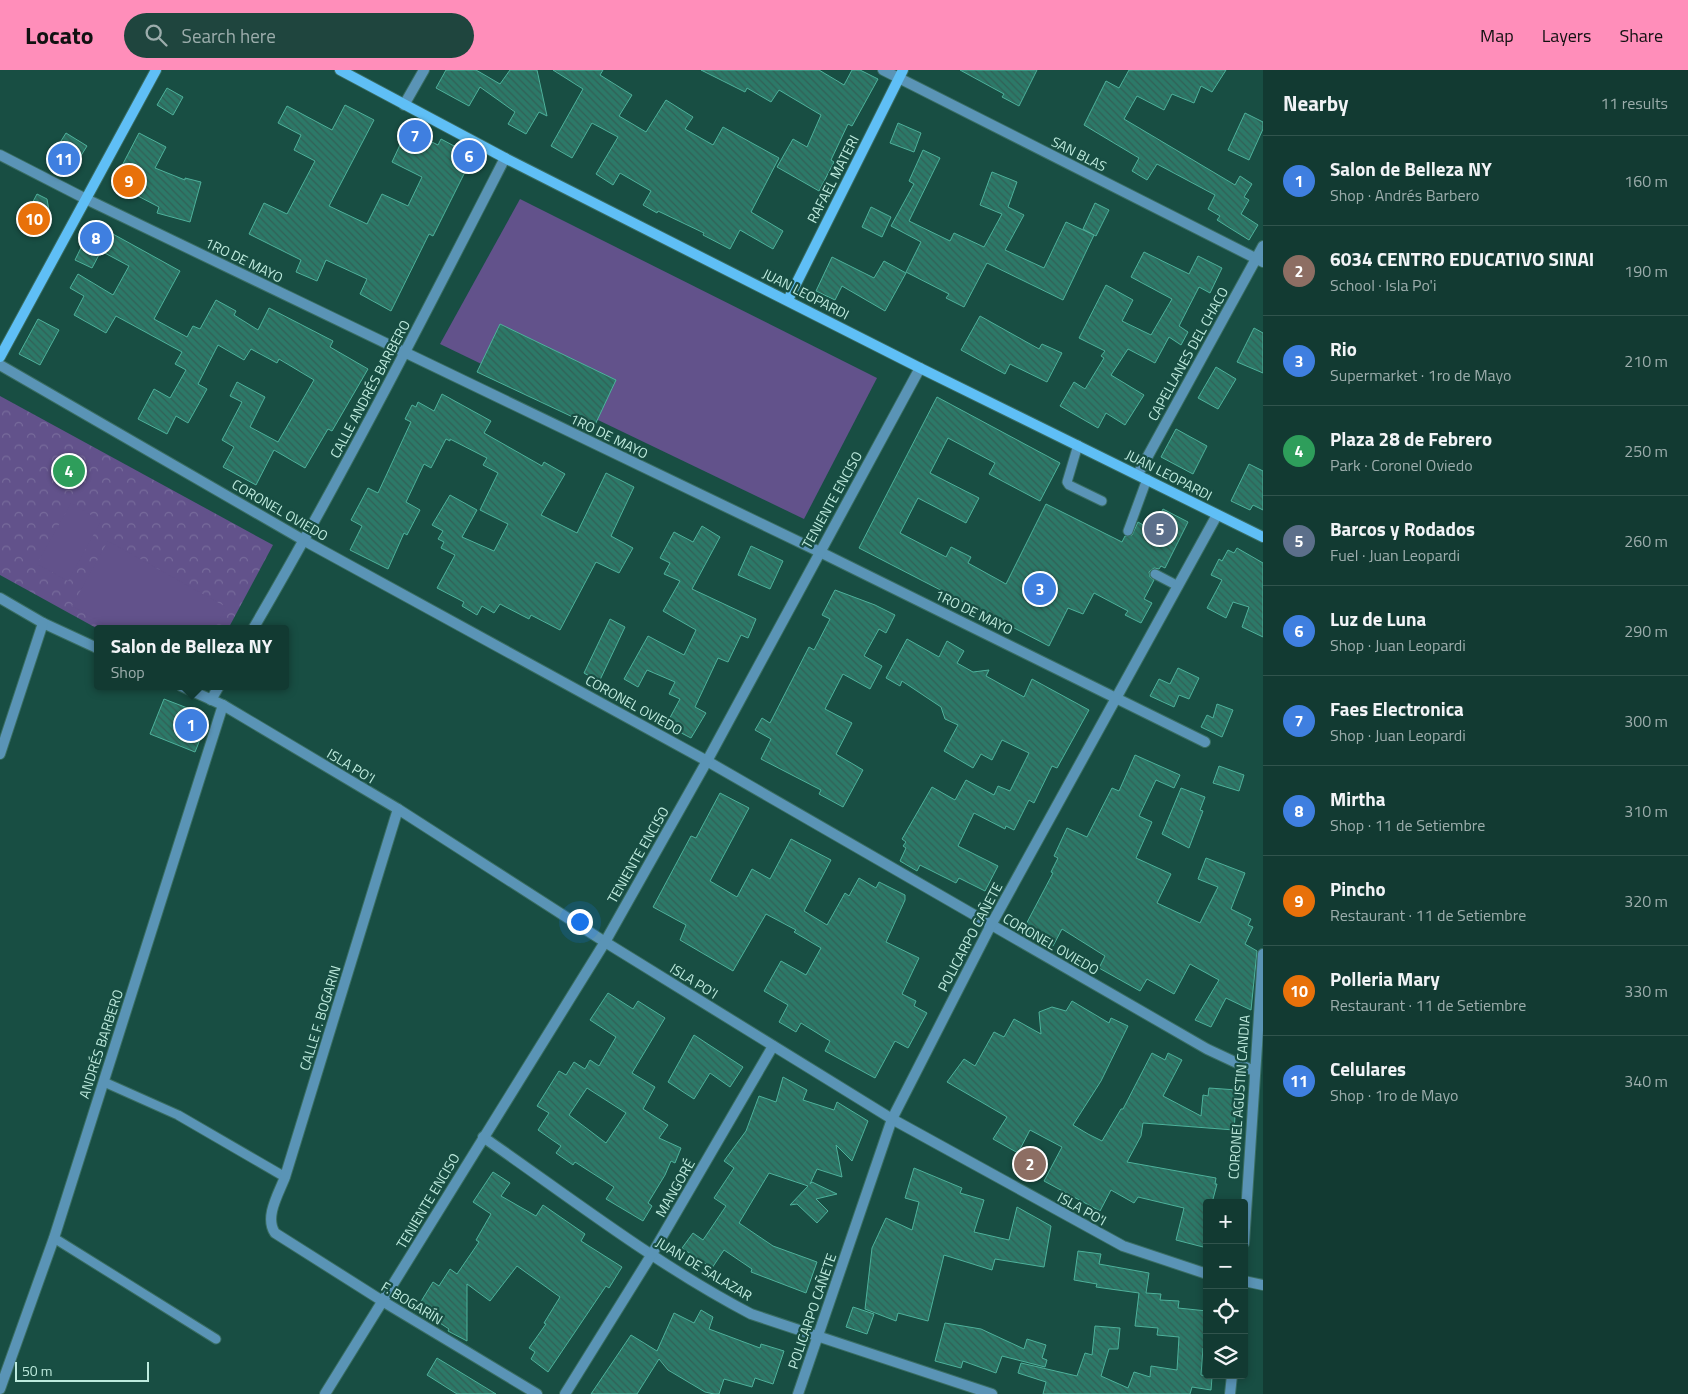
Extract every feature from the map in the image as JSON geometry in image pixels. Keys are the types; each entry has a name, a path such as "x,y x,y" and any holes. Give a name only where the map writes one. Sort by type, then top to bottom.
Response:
{"main road":[{"path":"0,357 156,70"},
{"name":"JUAN LEOPARDI","path":"340,70 505,158 920,368 1263,537"},
{"name":"RAFAEL MATERI","path":"788,300 901,74"}],"street":[{"path":"404,104 424,70"},
{"name":"SAN BLAS","path":"883,70 901,74 1260,260"},
{"name":"1RO DE MAYO","path":"0,155 86,199 820,552 1205,742"},
{"name":"CALLE ANDRÉS BARBERO","path":"255,625 305,541 405,353 505,158"},
{"name":"CAPELLANES DEL CHACO","path":"1142,477 1260,260 1263,246"},
{"name":"CORONEL OVIEDO","path":"0,365 305,541 707,761 1207,1049 1259,1072"},
{"name":"TENIENTE ENCISO","path":"325,1394 384,1302 483,1137 605,942 707,761 920,368"},
{"name":"POLICARPO CAÑETE","path":"798,1394 892,1119 991,925 1217,515"},
{"path":"0,598 43,623 94,647"},
{"path":"0,754 43,623"},
{"name":"ISLA PO'I","path":"190,690 223,705 398,809 605,942 892,1119 1123,1246 1203,1273"},
{"path":"211,700 217,690"},
{"name":"ANDRÉS BARBERO","path":"0,1389 54,1238 223,705"},
{"name":"CALLE F. BOGARIN","path":"275,1233 271,1225 271,1215 286,1177 398,809"},
{"name":"CORONEL AGUSTIN CANDIA","path":"1248,1199 1259,1072 1263,954"},
{"name":"MANGORÉ","path":"565,1394 652,1254 773,1046"},
{"name":"JUAN DE SALAZAR","path":"483,1137 652,1254 725,1300 751,1314 992,1394"},
{"name":"F. BOGARÍN","path":"275,1233 384,1302 537,1394"},
{"path":"1248,1282 1263,1285"},
{"path":"1230,1394 1232,1379"}],"lane":[{"path":"1078,445 1067,482 1069,485 1102,502"},
{"path":"1128,531 1142,477"},
{"path":"1155,574 1178,586"},
{"path":"104,1082 178,1115 286,1177"},
{"path":"54,1238 216,1339"}],"green space":[{"path":"520,199 877,378 804,519 440,344"},
{"path":"0,396 273,545 230,625 94,625 94,627 0,575"},
{"path":"71,503 101,521 68,581 37,564"},
{"path":"108,541 226,607 216,625 106,625 72,606"}],"building":[{"path":"446,70 476,70 500,84 510,70 537,70 547,116 539,112 526,134 508,124 515,112 480,87 469,106 436,88"},
{"path":"553,70 603,70 600,75 632,95 619,116 646,132 666,100 693,117 685,129 713,145 723,127 779,158 751,212 783,231 773,249 740,230 730,249 703,235 704,233 643,205 651,191 620,173 613,185 596,174 618,137 592,123 572,158 551,146 583,89"},
{"path":"701,70 819,70 844,85 852,70 860,70 878,79 852,126 848,124 831,160 834,162 819,191 777,167 793,139 807,147 821,115 779,90 771,102 747,88 745,92"},
{"path":"960,70 1037,70 1019,106 1002,97 1004,94"},
{"path":"1129,70 1226,70 1212,92 1201,86 1194,103 1172,94 1164,110 1137,96 1124,119 1235,185 1240,176 1252,184 1244,197 1249,200 1241,214 1258,225 1249,240 1217,220 1220,216 1208,209 1215,195 1157,164 1147,180 1132,171 1139,158 1084,125 1106,81 1119,88"},
{"path":"167,88 183,97 173,115 157,105"},
{"path":"345,105 374,120 329,206 367,224 382,194 408,206 422,177 392,162 407,130 438,145 441,139 473,156 433,236 429,234 391,311 360,294 367,279 326,260 317,281 296,272 301,260 249,234 264,203 287,214 315,161 294,150 301,135 278,123 287,106 332,130"},
{"path":"1245,113 1263,122 1263,129 1249,160 1228,150"},
{"path":"898,123 921,133 914,152 890,143"},
{"path":"66,133 87,146 72,170 51,157"},
{"path":"139,133 166,147 155,168 185,180 185,178 201,182 190,222 157,213 159,207 113,183"},
{"path":"923,150 940,158 909,221 950,241 954,233 984,247 1002,214 980,205 992,172 1017,182 1008,207 1024,215 1005,250 1044,268 1066,222 1094,235 1063,300 987,263 964,307 946,298 949,294 906,272 921,242 891,226 914,184 909,181"},
{"path":"37,194 47,199 49,211 36,235 20,226"},
{"path":"1095,203 1109,210 1096,236 1083,229"},
{"path":"871,207 891,217 882,237 862,227"},
{"path":"93,223 180,271 154,319 187,337 193,326 200,329 216,300 236,311 234,315 258,330 269,308 333,341 330,347 368,369 332,431 328,429 305,468 274,450 256,485 223,467 234,447 222,440 242,402 230,396 237,382 265,397 250,427 278,442 314,380 279,359 277,363 251,349 244,360 218,345 198,384 207,389 188,423 176,416 167,434 138,419 154,389 170,398 186,370 175,364 182,352 116,316 106,333 74,315 84,296 70,288 78,274 113,295 129,266 101,251 92,268 75,260"},
{"path":"1144,252 1189,274 1198,256 1222,268 1210,293 1199,287 1179,326 1188,332 1181,345 1169,337 1155,363 1128,349 1111,375 1144,395 1125,425 1106,413 1098,428 1060,406 1074,382 1085,389 1104,358 1101,356 1105,351 1079,338 1106,285 1133,300 1122,321 1151,335 1172,299 1131,277"},
{"path":"832,257 874,278 884,261 906,273 885,311 842,286 835,300 816,291"},
{"path":"980,316 1039,349 1042,344 1062,353 1047,382 1010,364 1005,374 961,350"},
{"path":"38,319 59,330 40,365 19,354"},
{"path":"500,324 616,380 594,427 477,372"},
{"path":"1254,328 1263,333 1263,373 1237,362"},
{"path":"1216,367 1236,379 1218,409 1198,398"},
{"path":"442,394 491,421 484,433 542,466 544,462 565,474 541,515 577,533 606,473 634,487 611,536 633,548 619,573 596,562 560,630 531,615 529,619 500,604 494,613 482,606 477,615 462,606 464,602 437,588 455,555 441,548 444,542 438,539 443,531 432,525 450,495 477,510 462,537 494,551 508,524 480,510 498,473 483,465 487,458 450,439 450,441 446,439 431,468 424,464 406,502 420,510 407,535 404,533 388,569 350,550 362,526 351,520 368,488 378,493 411,422 405,419 412,405 416,407 418,402 434,411"},
{"path":"937,397 1060,463 1040,501 989,474 995,463 948,438 930,473 979,498 966,523 918,498 900,533 946,557 951,547 971,557 968,563 1006,584 1046,504 1122,542 1125,536 1132,535 1138,522 1152,530 1163,509 1188,522 1165,568 1161,566 1159,569 1154,568 1149,572 1150,577 1154,580 1144,599 1152,603 1141,623 1125,615 1128,611 1094,593 1083,614 1068,608 1049,646 859,548"},
{"path":"1176,429 1207,446 1193,474 1161,457"},
{"path":"1249,464 1263,471 1263,510 1253,505 1250,510 1231,501"},
{"path":"702,526 720,537 692,589 756,619 748,638 741,635 728,662 718,658 695,707 706,713 691,738 666,725 680,699 669,694 675,682 647,670 638,687 624,679 648,636 684,655 696,630 663,611 680,581 664,574 670,563 660,558 674,532 693,542"},
{"path":"751,546 783,561 770,589 738,575"},
{"path":"1237,548 1263,563 1263,637 1242,627 1249,607 1233,602 1226,618 1207,608 1222,580 1211,575 1219,559 1222,561 1228,550 1234,553"},
{"path":"835,590 875,605 895,615 886,633 879,629 864,656 882,666 870,689 843,674 825,709 852,723 836,754 863,770 843,807 819,794 821,790 761,759 771,739 755,730 762,718 770,723 809,647 814,650 830,619 822,615"},
{"path":"610,619 625,627 599,682 584,673"},
{"path":"907,639 939,657 947,641 964,651 957,663 973,672 989,670 986,676 1024,697 1032,679 1089,710 1057,768 1052,766 1034,803 1029,800 1014,830 1006,826 1005,829 974,813 958,846 998,866 985,891 959,878 956,883 920,865 917,871 900,861 906,848 903,846 906,842 902,839 932,787 955,800 966,780 994,795 998,786 1010,791 1029,753 1002,740 992,760 981,754 973,768 944,751 958,725 945,719 941,707 902,681 900,686 886,678"},
{"path":"1178,668 1199,678 1189,699 1179,695 1174,707 1150,696 1159,679 1170,684"},
{"path":"164,699 203,714 207,722 195,752 150,734"},
{"path":"1217,704 1233,710 1222,737 1201,727 1207,715 1213,718"},
{"path":"1135,755 1180,775 1174,788 1156,780 1139,816 1152,822 1136,858 1171,874 1157,903 1200,923 1218,887 1198,879 1206,858 1245,873 1231,909 1251,919 1248,925 1253,927 1245,944 1257,951 1251,1010 1226,998 1211,1027 1195,1020 1219,980 1190,964 1174,994 1147,979 1140,991 1099,968 1105,956 1062,929 1053,946 1023,930 1053,873 1051,872 1058,858 1054,856 1067,828 1087,837 1112,788 1119,791"},
{"path":"1219,766 1244,775 1239,791 1213,783"},
{"path":"1181,788 1205,797 1200,810 1203,811 1189,848 1162,834"},
{"path":"720,793 749,808 710,881 737,897 752,869 770,879 791,839 831,860 804,911 827,925 845,893 849,896 859,878 876,888 879,882 905,895 905,900 886,942 919,958 902,994 916,1001 914,1006 927,1013 908,1048 895,1041 875,1078 825,1051 830,1041 801,1023 796,1032 779,1022 788,1005 764,991 781,961 806,975 821,948 794,932 796,930 766,914 733,971 680,940 686,925 653,907 691,836 696,838"},
{"path":"608,993 633,1009 638,1001 665,1018 632,1073 655,1087 643,1109 668,1125 659,1138 681,1148 675,1163 671,1161 648,1203 652,1206 643,1221 606,1199 614,1187 575,1162 573,1165 556,1153 561,1146 538,1130 549,1113 537,1106 559,1071 566,1075 574,1062 585,1069 590,1060 599,1066 616,1037 590,1020","holes":["587,1088 626,1113 606,1143 569,1115"]},
{"path":"1072,1001 1109,1023 1111,1018 1128,1026 1101,1081 1073,1125 1102,1141 1121,1109 1123,1109 1152,1053 1165,1060 1168,1053 1182,1060 1163,1096 1201,1116 1203,1095 1208,1096 1209,1088 1237,1090 1234,1130 1143,1123 1141,1136 1127,1162 1216,1178 1215,1184 1217,1184 1213,1199 1203,1199 1203,1247 1176,1240 1184,1208 1138,1197 1134,1203 1111,1190 1100,1211 1044,1181 1062,1147 1030,1130 1018,1153 993,1139 1007,1117 947,1082 964,1059 975,1066 994,1032 1004,1037 1014,1019 1041,1034 1039,1012 1052,1007 1066,1011"},
{"path":"694,1035 743,1067 730,1087 710,1073 694,1099 668,1082"},
{"path":"783,1077 807,1090 803,1100 834,1110 837,1102 868,1121 852,1161 836,1145 842,1177 817,1169 810,1184 812,1182 837,1194 816,1199 828,1211 817,1223 797,1204 790,1205 808,1186 769,1173 739,1223 773,1246 817,1262 806,1293 751,1272 752,1269 724,1250 712,1268 682,1248 693,1233 703,1240 726,1206 714,1198 734,1168 724,1161 746,1131 759,1096 776,1102"},
{"path":"914,1168 962,1188 960,1193 984,1200 974,1232 1009,1240 1017,1207 1051,1226 1044,1267 995,1259 992,1270 944,1255 928,1321 898,1313 896,1321 865,1309 872,1248 886,1218 912,1230 919,1202 905,1198"},
{"path":"493,1172 510,1183 501,1196 536,1216 543,1205 585,1234 581,1241 622,1267 609,1288 606,1286 548,1372 531,1359 535,1352 529,1348 546,1324 544,1323 560,1297 517,1266 490,1301 467,1284 467,1341 448,1331 449,1329 417,1308 433,1282 439,1286 450,1269 457,1274 479,1242 476,1240 491,1214 473,1202"},
{"path":"1078,1251 1101,1254 1099,1264 1149,1273 1146,1293 1161,1294 1160,1300 1179,1301 1178,1308 1203,1311 1201,1375 1203,1375 1203,1379 1212,1379 1211,1390 1192,1387 1190,1394 1043,1394 1046,1382 1018,1373 1021,1363 1077,1376 1085,1353 1092,1355 1095,1326 1120,1328 1118,1349 1109,1349 1101,1376 1128,1388 1134,1372 1150,1377 1151,1366 1177,1370 1179,1337 1157,1335 1158,1328 1135,1326 1139,1293 1096,1287 1097,1284 1074,1280"},
{"path":"853,1307 874,1314 867,1334 846,1327"},
{"path":"701,1310 713,1317 709,1329 760,1348 761,1344 784,1351 773,1384 755,1378 752,1387 724,1379 719,1394 714,1394 705,1392 668,1370 659,1359 637,1394 591,1394 631,1335 657,1351 674,1313 694,1323"},
{"path":"945,1323 981,1329 1024,1349 1027,1339 1046,1345 1042,1358 1047,1360 1045,1367 1002,1356 996,1373 963,1361 961,1368 935,1361"},
{"path":"437,1358 496,1394 457,1394 427,1375"}],"place":[{"name":"Faes Electronica","path":"415,136"},
{"name":"Luz de Luna","path":"469,156"},
{"name":"Celulares","path":"64,159"},
{"name":"Pincho","path":"129,181"},
{"name":"Polleria Mary","path":"34,219"},
{"name":"Mirtha","path":"96,238"},
{"name":"Plaza 28 de Febrero","path":"69,471"},
{"name":"Barcos y Rodados","path":"1160,529"},
{"name":"Rio","path":"1040,589"},
{"name":"Salon de Belleza NY","path":"191,725"},
{"name":"6034 CENTRO EDUCATIVO SINAI","path":"1030,1164"}]}
